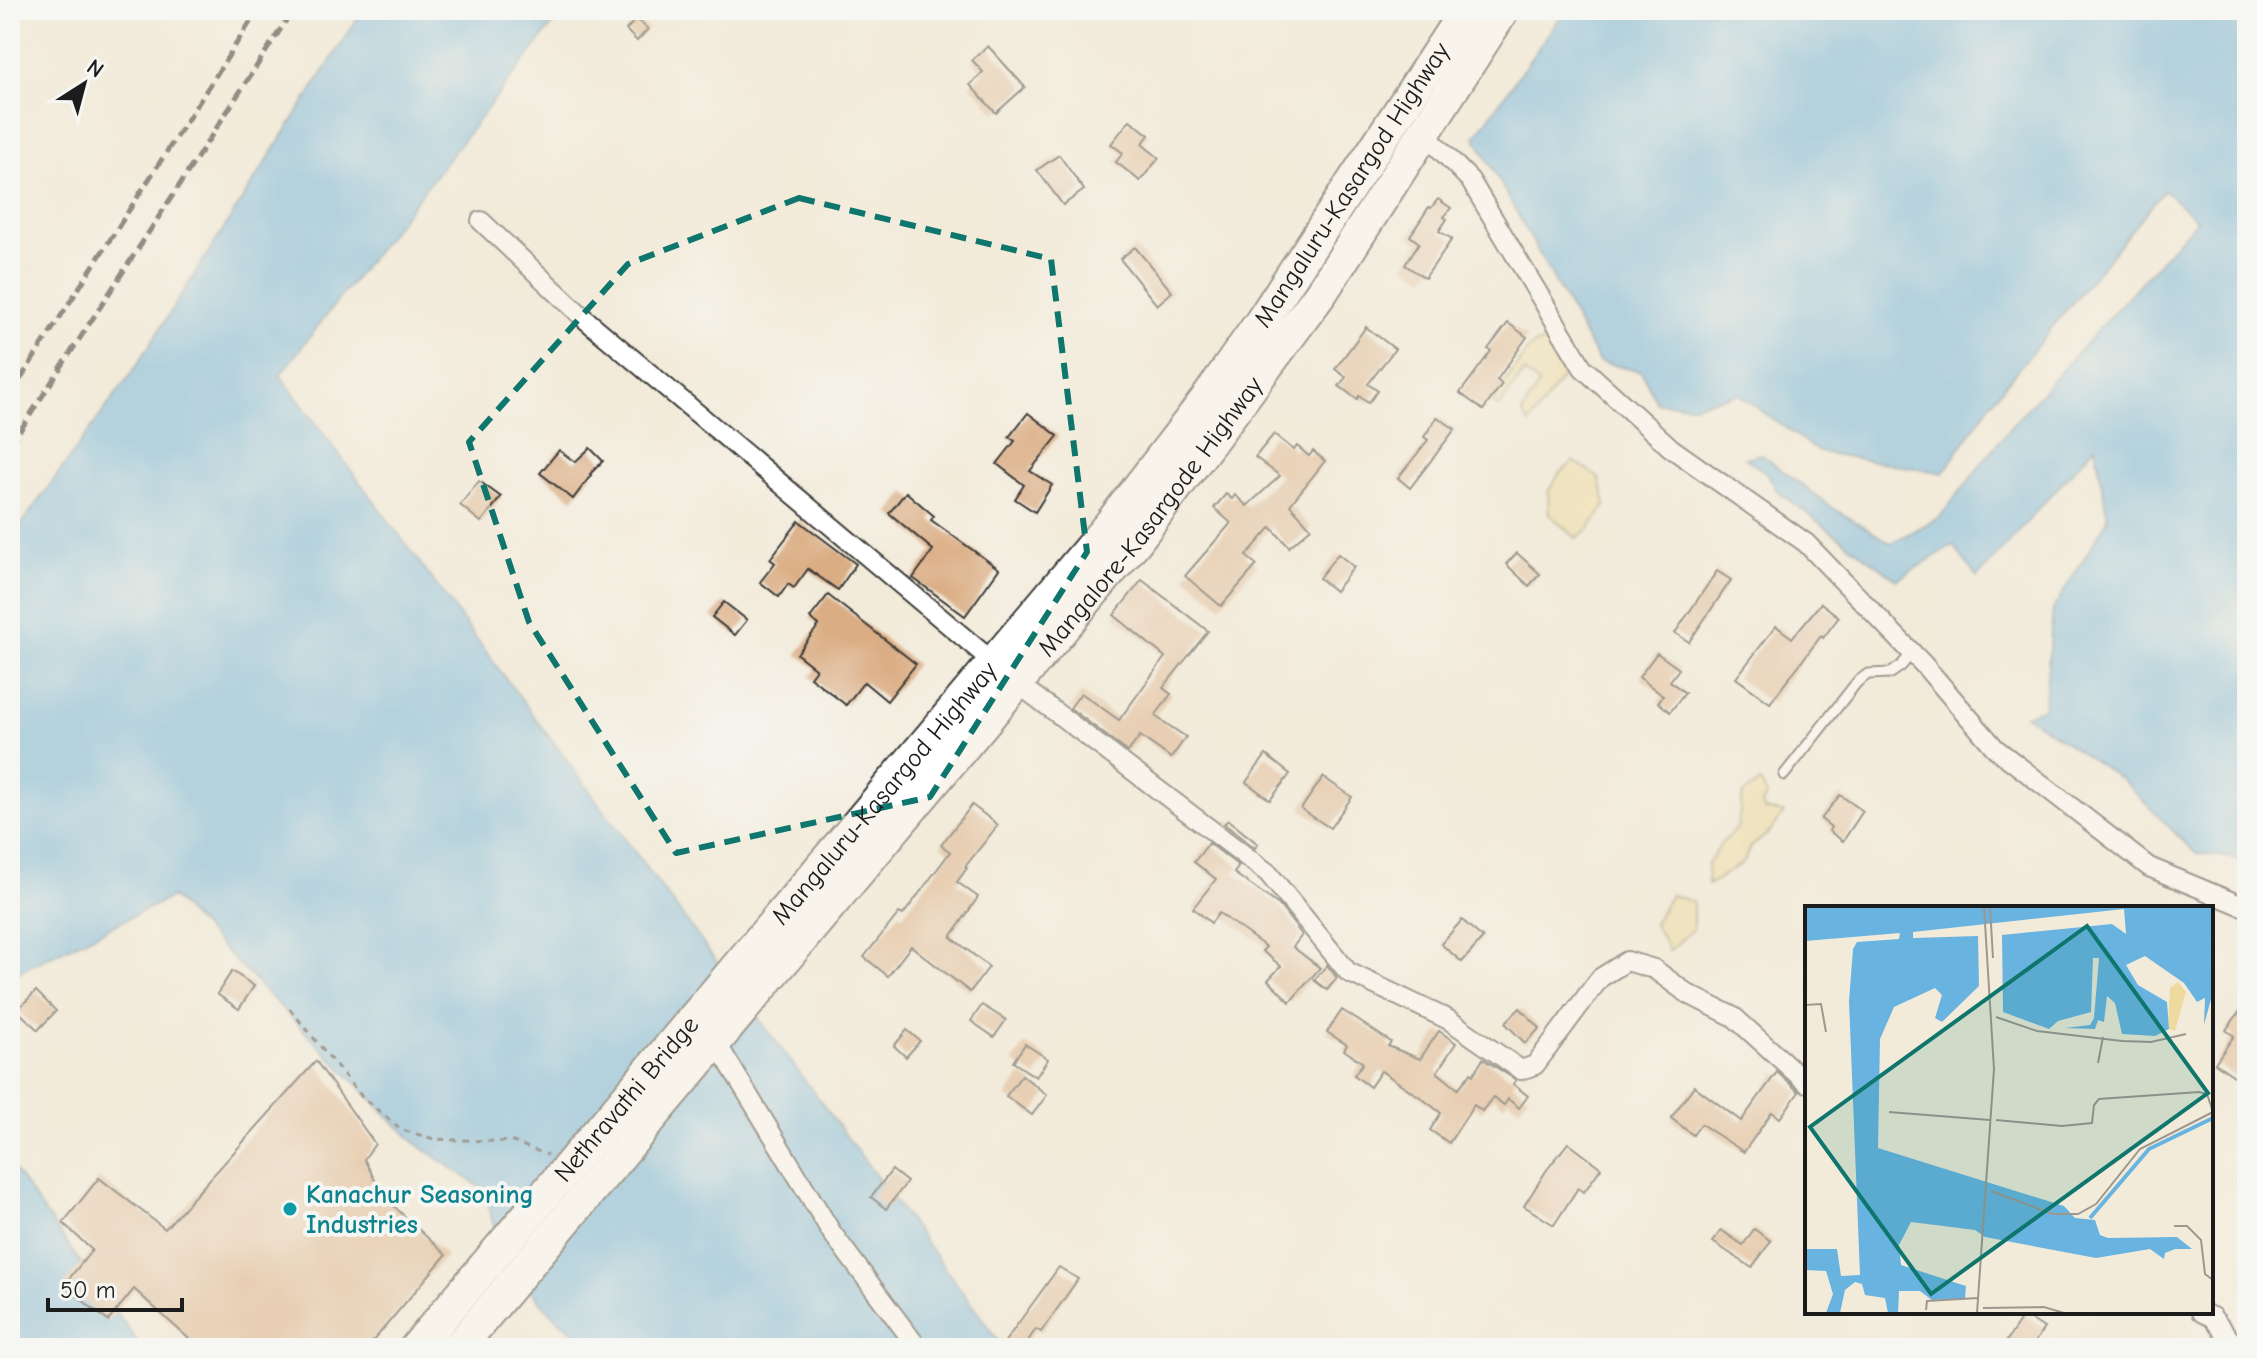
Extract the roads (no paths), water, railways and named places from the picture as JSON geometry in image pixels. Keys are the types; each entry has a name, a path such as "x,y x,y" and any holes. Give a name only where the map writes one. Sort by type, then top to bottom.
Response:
{"highway":[{"name":"Mangalore-Kasargode Highway","path":"767,982 1136,541 1312,305 1423,132 1482,14"},
{"name":"Mangaluru-Kasargod Highway","path":"747,953 1112,522 1206,400 1482,14"},
{"name":"Nethravathi Bridge","path":"416,1348 747,953"},
{"name":"Nethravathi Bridge","path":"458,1348 767,982"}],"street":[{"path":"1423,132 1470,180 1583,368 1671,448 1806,543 1912,653 1995,748 2149,867 2247,908"},
{"path":"481,221 585,319 993,662"},
{"path":"1017,683 1268,873 1348,972 1449,1020 1521,1070 1535,1065 1600,978 1627,961 1654,969 1688,994 1734,1017 1805,1081"},
{"path":"716,1042 832,1233 918,1348"},
{"path":"2205,1314 2212,1317 2237,1348"}],"lane":[{"path":"1784,775 1857,682 1868,674 1891,673 1912,653"}],"water":[{"path":"363,10 564,10 280,375 1004,1348 594,1348 556,1318 505,1264 483,1189 414,1142 172,897 20,971 10,987 10,540 135,368"},
{"path":"1565,10 2247,10 2247,860 2195,853 2122,780 2025,715 2044,708 2053,609 2108,519 2095,446 1977,578 1953,545 1897,580 1777,491 1768,474 1745,458 1760,454 1830,506 1891,543 1940,517 2012,425 2197,220 2164,190 1996,396 1943,473 1819,452 1738,394 1693,405 1657,403 1641,371 1599,362 1475,137"},
{"path":"10,1164 142,1348 10,1348"}],"railway":[{"path":"10,395 258,10"},
{"path":"10,446 293,10"}],"place":[{"name":"Kanachur Seasoning Industries","path":"290,1209"}]}
